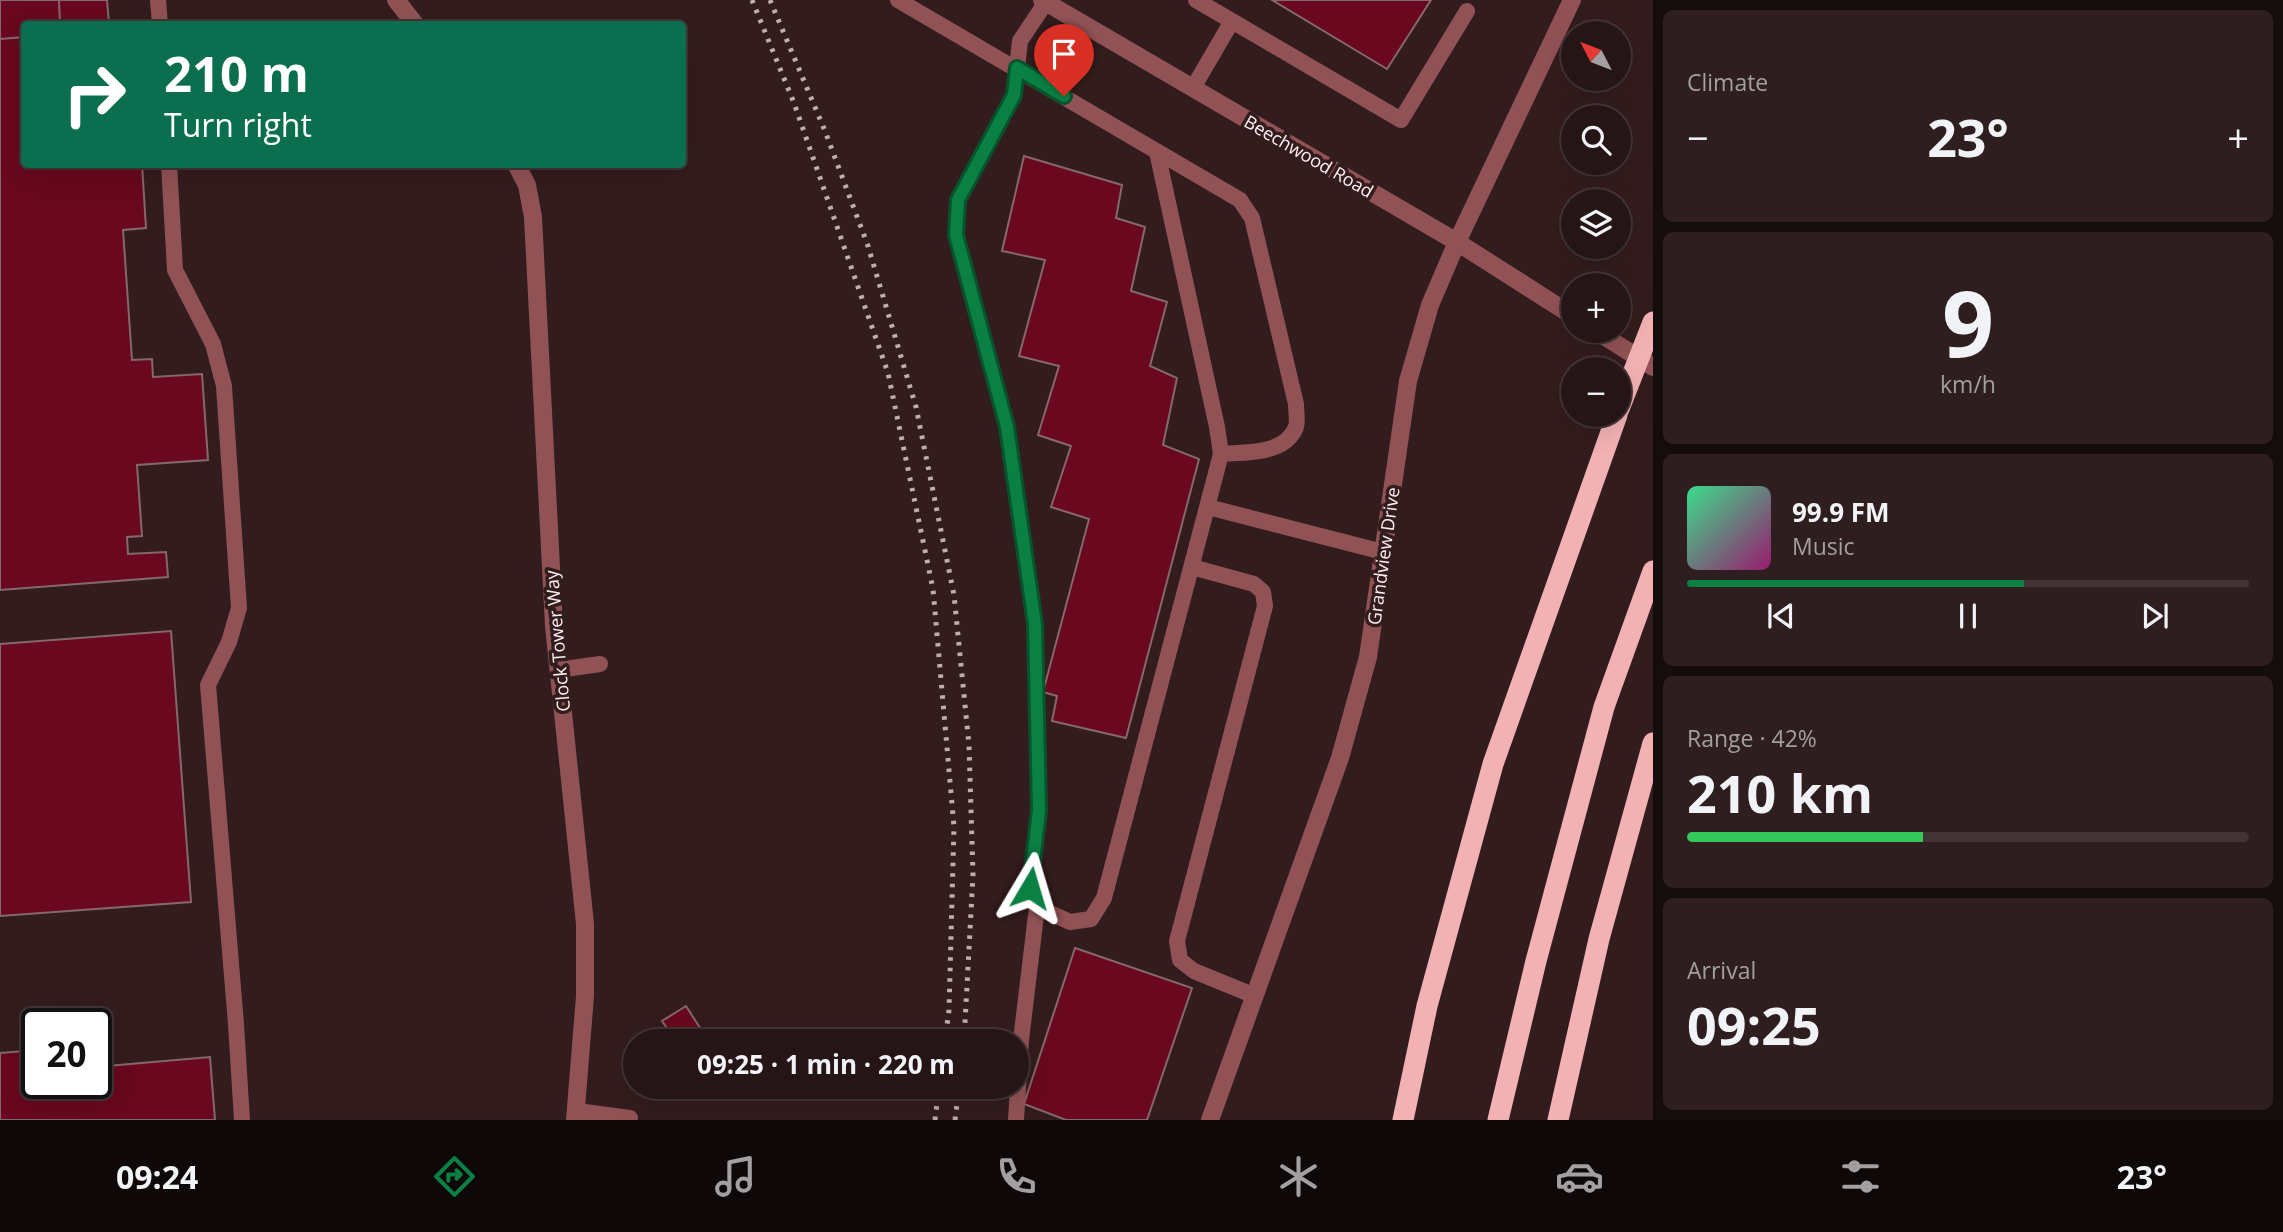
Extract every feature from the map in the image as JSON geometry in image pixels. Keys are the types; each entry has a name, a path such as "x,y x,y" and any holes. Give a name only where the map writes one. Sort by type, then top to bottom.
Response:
{"highway":[{"path":"1631,379 1653,322"},
{"path":"1403,1120 1427,1006 1493,764 1612,427"},
{"path":"1498,1120 1536,961 1604,708 1653,571"},
{"path":"1558,1120 1600,939 1653,743"}],"street":[{"path":"396,0 413,21"},
{"name":"Grandview Drive","path":"1210,1120 1340,758 1368,657 1408,381 1430,305 1457,242 1572,0"},
{"name":"Beechwood Road","path":"1046,1 1457,242 1561,308"},
{"name":"Clock Tower Way","path":"518,168 527,185 533,217 553,614 585,924 585,996 576,1116"},
{"path":"1614,343 1653,368"}],"lane":[{"path":"158,0 160,21"},
{"path":"898,0 1240,200 1252,218 1296,404 1296,426 1284,442 1264,451 1221,454"},
{"path":"1196,0 1401,120 1467,11"},
{"path":"1016,1120 1021,1040 1037,907 1030,888 1039,810 1035,624 1007,427 956,235 958,200 1014,95 1020,41 1046,1"},
{"path":"1193,88 1232,21"},
{"path":"1037,907 1070,922 1091,919 1104,898 1221,454 1157,152"},
{"path":"169,168 175,270 213,344 224,386 239,608 229,642 208,685 242,1120"},
{"path":"1208,507 1383,552"},
{"path":"1192,567 1254,584 1263,592 1265,606 1177,941 1180,960 1194,971 1255,996"},
{"path":"558,670 600,664"},
{"path":"576,1116 630,1118"}],"building":[{"path":"0,0 59,0 60,21 21,21 21,37 0,39"},
{"path":"59,0 107,0 109,21 60,21"},
{"path":"1272,0 1431,0 1387,69"},
{"path":"21,37 21,168 142,168 146,228 123,230 132,360 152,359 153,377 202,374 208,460 137,465 142,536 127,537 128,554 166,552 168,577 0,590 0,39"},
{"path":"1024,156 1122,185 1116,218 1145,227 1131,291 1167,302 1150,366 1177,378 1163,445 1199,459 1126,738 1052,721 1057,696 1043,692 1089,519 1051,507 1071,446 1038,435 1059,366 1019,356 1045,260 1002,251"},
{"path":"171,631 191,902 0,916 0,644"},
{"path":"1075,948 1192,988 1147,1120 1066,1120 1024,1104 1026,1099 1029,1099 1029,1089"},
{"path":"686,1006 701,1029 668,1029 662,1021"},
{"path":"21,1051 21,1099 112,1099 112,1066 210,1057 215,1120 0,1120 0,1053"}],"railway":[{"path":"752,0 794,103 888,373 933,589 954,827 947,1029"},
{"path":"770,0 825,131 868,246 916,407 954,595 969,745 973,875 965,1029"},
{"path":"935,1120 938,1099"},
{"path":"955,1120 958,1099"}],"route":[{"path":"1030,888 1039,810 1035,624 1007,427 956,235 958,200 1014,95 1017,68 1064,96"}]}
